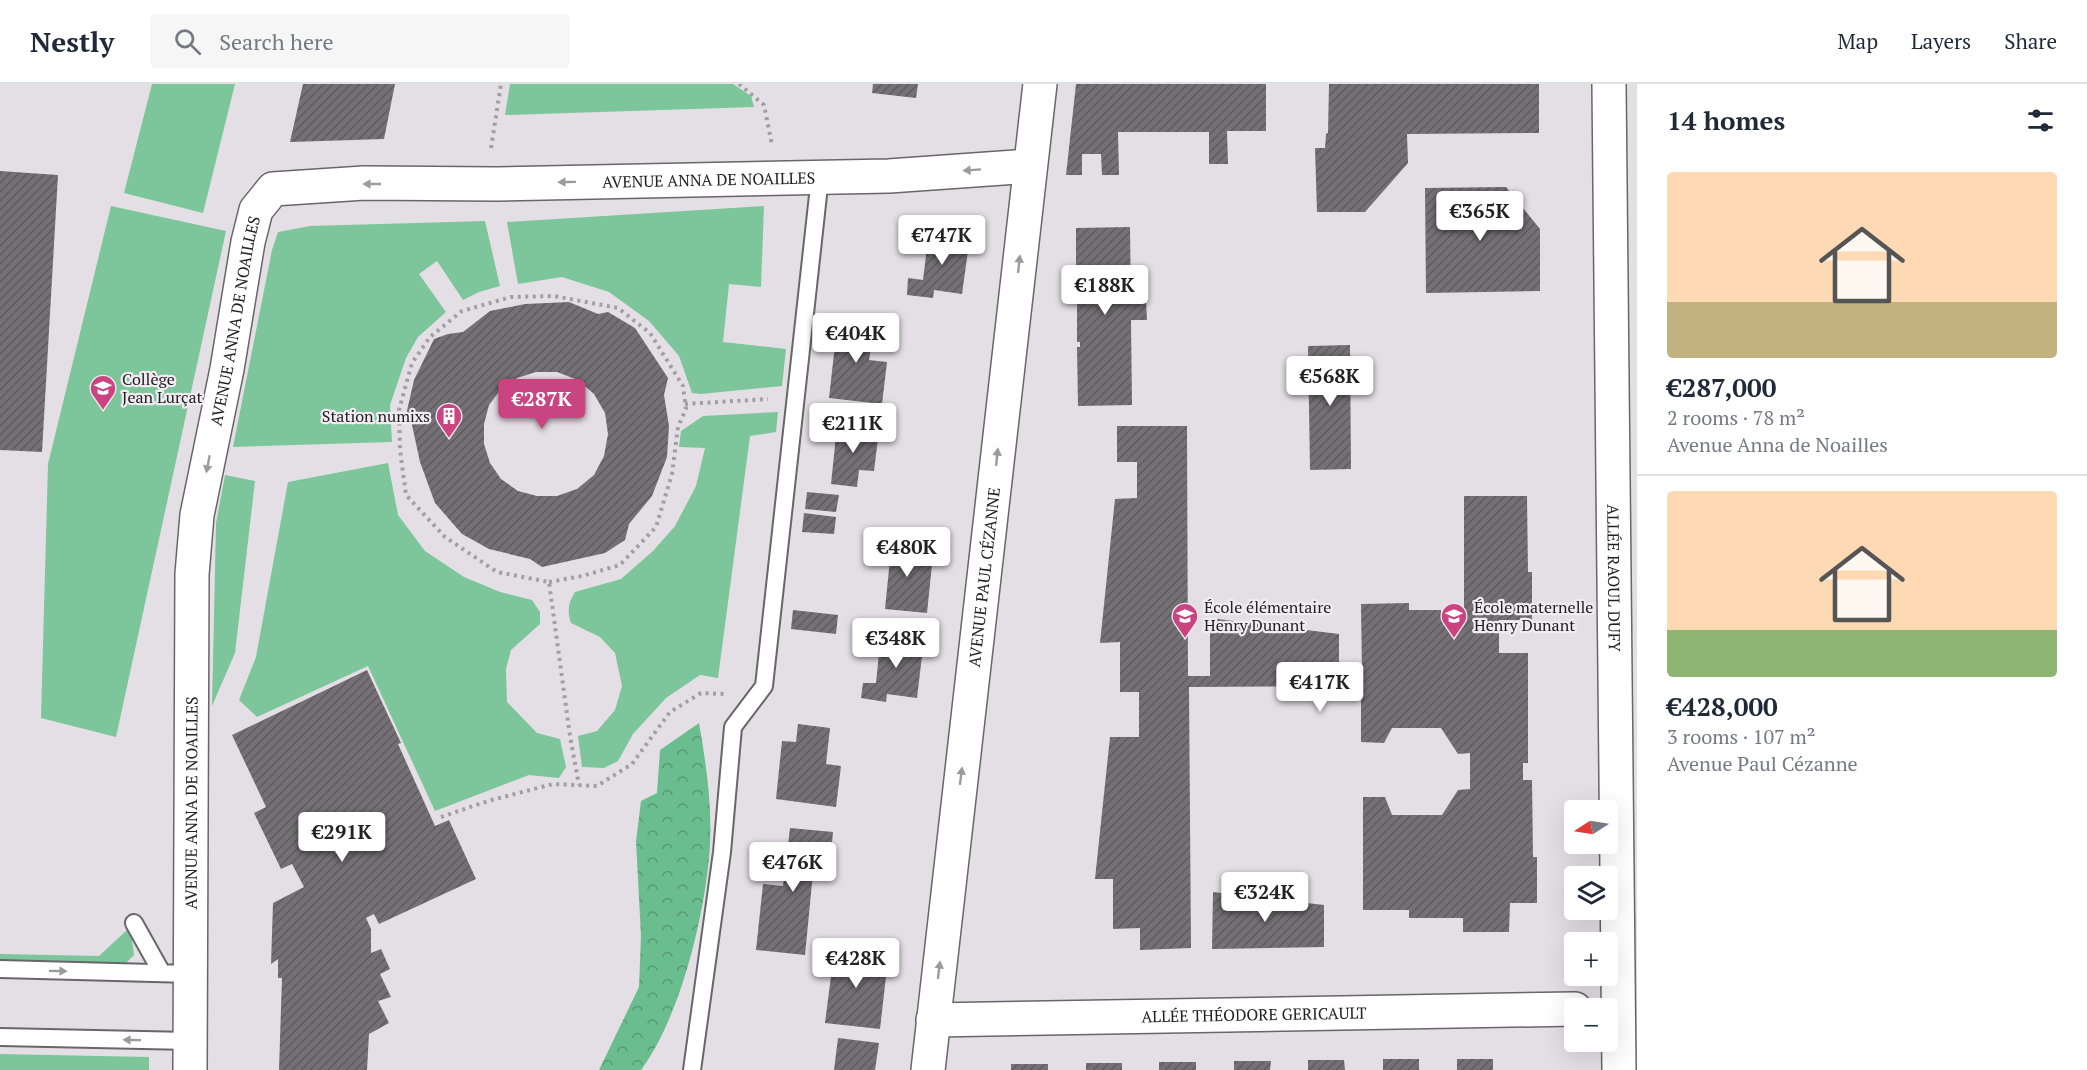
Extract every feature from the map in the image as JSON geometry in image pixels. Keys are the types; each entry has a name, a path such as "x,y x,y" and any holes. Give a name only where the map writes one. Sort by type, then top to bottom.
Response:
{"street":[{"name":"AVENUE PAUL CÉZANNE","path":"927,1070 1040,84"},
{"name":"ALLÉE RAOUL DUFY","path":"1609,84 1624,256 1619,1070"},
{"name":"AVENUE ANNA DE NOAILLES","path":"190,1056 182,966 192,574 197,515 227,369 248,242 256,210 273,189 364,183 485,184 888,176 1030,166"},
{"name":"ALLÉE THÉODORE GERICAULT","path":"933,1020 1564,1009"}],"lane":[{"path":"692,1070 722,852 733,727 764,686 820,177"},
{"path":"134,923 182,966"},
{"path":"0,969 182,966"},
{"path":"0,1037 190,1056"}],"path":[{"path":"485,184 501,84"},
{"path":"739,84 764,105 778,178"},
{"path":"554,296 618,308 650,333 683,386 686,409 678,427 672,474 656,527 620,565 582,576 549,582 497,572 445,537 406,495 400,450 399,410 412,363 430,337 462,311 511,297 554,296"},
{"path":"685,404 796,398"},
{"path":"549,582 579,785"},
{"path":"441,817 488,801 553,784 597,786 632,764 670,712 701,693 757,696"}],"green space":[{"path":"152,84 235,84 203,213 124,193"},
{"path":"510,84 733,84 751,96 754,107 505,115"},
{"path":"111,206 226,231 116,737 41,718 48,464"},
{"path":"764,206 761,287 729,284 723,342 786,349 782,386 692,393 679,356 649,321 609,292 562,277 518,284 507,222"},
{"path":"485,221 500,286 479,292 463,300 437,261 419,274 446,312 418,337 406,358 390,405 392,442 233,447 272,250 278,232 310,226"},
{"path":"778,412 776,432 750,436 718,678 700,675 666,698 633,734 618,761 604,768 582,767 578,736 597,731 615,710 622,686 615,653 600,637 571,623 569,607 575,592 621,579 653,551 675,526 696,486 705,448 679,447 681,431 703,416"},
{"path":"388,463 398,515 425,551 464,577 500,592 532,600 540,612 540,624 511,650 506,669 507,702 537,733 560,739 566,767 559,778 529,775 435,811 368,666 257,717 239,700 256,657 288,482"},
{"path":"225,475 255,481 235,653 212,706 216,523"},
{"path":"699,723 708,784 710,845 703,901 689,962 668,1021 641,1070 599,1070 639,987 641,936 636,841 641,801 657,793 660,750"},
{"path":"127,930 132,940 134,955 126,963 0,962 0,954 99,956"},
{"path":"0,1054 149,1057 149,1070 0,1070"}],"building":[{"path":"303,84 395,84 384,139 290,142"},
{"path":"873,84 918,84 916,98 872,93"},
{"path":"1076,84 1266,84 1266,131 1227,131 1228,164 1209,164 1209,132 1118,132 1119,175 1102,175 1101,154 1082,154 1082,175 1066,175"},
{"path":"1329,84 1539,84 1539,133 1407,134 1408,163 1365,212 1317,212 1315,148 1325,148 1328,133"},
{"path":"0,171 58,175 42,452 0,450"},
{"path":"1506,187 1540,229 1540,291 1426,293 1425,188"},
{"path":"1130,227 1131,302 1146,302 1147,320 1131,320 1132,405 1078,406 1077,347 1080,347 1080,342 1077,342 1077,289 1081,290 1081,285 1076,285 1076,228"},
{"path":"929,231 970,236 962,294 934,290 933,298 907,295 908,278 923,280"},
{"name":"Station numixs","path":"569,302 598,314 608,312 635,328 668,378 664,395 669,426 667,457 652,496 629,524 625,540 605,553 542,567 530,559 489,549 462,534 435,503 420,462 412,425 406,415 414,380 434,339 463,332 490,311 525,304","holes":["536,372 557,372 578,380 594,394 605,413 608,434 604,456 594,475 577,489 557,496 537,496 518,491 501,479 490,463 484,444 484,424 489,405 501,389 517,378"]},
{"path":"838,318 875,322 869,360 887,362 882,404 829,398"},
{"path":"1350,345 1351,469 1310,470 1308,346"},
{"path":"837,426 879,430 874,471 859,470 857,487 831,484"},
{"path":"1117,426 1187,426 1188,676 1210,676 1210,618 1339,634 1339,674 1362,674 1361,604 1409,603 1409,610 1441,610 1441,620 1464,620 1464,496 1527,496 1528,572 1532,572 1532,620 1499,620 1499,653 1528,653 1528,763 1523,763 1523,780 1532,780 1533,857 1537,857 1537,903 1510,903 1509,932 1463,932 1463,918 1409,918 1409,910 1363,910 1363,797 1385,797 1392,815 1442,815 1458,790 1470,789 1470,753 1458,754 1441,728 1392,728 1384,743 1361,742 1361,686 1189,687 1191,948 1140,950 1140,928 1113,929 1113,879 1095,879 1110,737 1139,737 1139,692 1120,692 1120,642 1100,643 1115,499 1137,498 1137,462 1117,462"},
{"path":"807,492 839,495 836,512 805,509"},
{"path":"804,513 836,517 834,534 802,532"},
{"path":"878,541 903,544 903,551 933,555 927,613 885,609 890,559 877,558"},
{"path":"793,610 838,615 836,634 791,629"},
{"path":"881,634 924,639 917,698 887,694 886,702 861,698 863,683 876,683"},
{"path":"367,670 401,743 398,744 435,826 449,820 476,879 379,924 374,914 366,918 371,929 371,953 381,949 390,969 380,974 391,997 378,1001 389,1023 369,1034 367,1070 279,1070 282,978 278,978 278,959 271,964 273,903 304,887 292,864 281,869 254,813 266,807 232,735"},
{"path":"798,724 830,728 826,764 841,766 836,807 776,799 782,741 796,742"},
{"path":"790,828 833,832 829,874 813,873 805,955 756,950 763,884 783,886"},
{"path":"1213,892 1324,905 1324,947 1212,949"},
{"path":"835,945 857,947 857,955 888,959 880,1029 825,1023"},
{"path":"838,1038 879,1043 875,1070 834,1070"},
{"path":"1383,1059 1419,1059 1419,1070 1383,1070"},
{"path":"1457,1059 1493,1059 1493,1070 1457,1070"},
{"path":"1308,1060 1344,1060 1345,1070 1308,1070"},
{"path":"1234,1061 1271,1061 1270,1070 1234,1070"},
{"path":"1159,1062 1196,1062 1196,1070 1159,1070"},
{"path":"1086,1063 1122,1063 1122,1070 1086,1070"},
{"path":"1011,1064 1048,1064 1048,1070 1011,1070"}],"place":[{"name":"Collège Jean Lurçat","path":"103,411"},
{"name":"Station numixs","path":"449,439"},
{"name":"École élémentaire Henry Dunant","path":"1185,639"},
{"name":"École maternelle Henry Dunant","path":"1454,639"}]}
